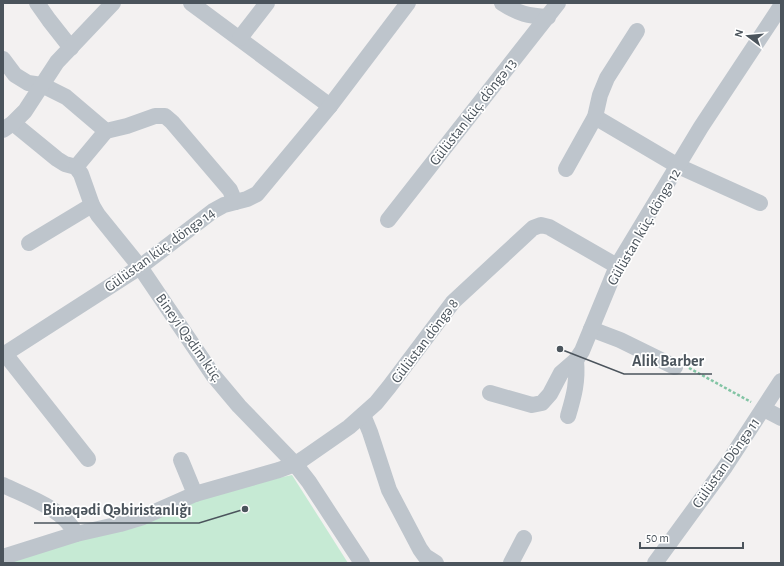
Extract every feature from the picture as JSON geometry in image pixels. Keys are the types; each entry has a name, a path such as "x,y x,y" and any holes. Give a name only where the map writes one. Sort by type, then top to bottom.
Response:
{"street":[{"path":"37,3 71,48"},
{"path":"113,3 57,62 25,111 8,126 65,164 76,167 106,131 127,126 155,116 165,116 172,122 230,190 235,202"},
{"path":"191,3 330,106"},
{"path":"240,38 267,3"},
{"name":"Gülüstan küç. döngə 14","path":"4,354 140,267 213,211 224,205 247,199 257,194 330,106 408,3"},
{"path":"502,3 527,16 548,17"},
{"name":"Gülüstan küç. döngə 13","path":"388,220 558,3"},
{"name":"Gülüstan küç. döngə 12","path":"490,393 532,405 542,403 550,394 561,373 576,360 582,351 618,266 701,127 781,6"},
{"path":"566,169 595,117 600,95 607,78 637,31"},
{"path":"3,59 15,75 28,83 42,85 66,97 106,131"},
{"path":"595,117 678,166 760,204"},
{"name":"Bineyi Qədim küç.","path":"76,167 81,174 92,205 98,215 140,267 213,375 239,406 295,464 309,482 362,563"},
{"path":"29,243 92,205"},
{"name":"Gülüstan döngə 8","path":"3,557 76,534 143,517 195,494 295,464 349,427 376,403 390,387 453,302 532,228 541,224 549,227 618,266"},
{"path":"591,329 620,340 675,367"},
{"path":"4,354 88,459"},
{"path":"568,416 575,392 577,376 576,360"},
{"name":"Gülüstan Döngə 11","path":"655,563 725,467 781,381"},
{"path":"764,409 781,418"},
{"path":"363,415 389,490 420,549 425,556 436,563"},
{"path":"181,460 195,494"},
{"path":"3,485 59,513 72,525 76,534"},
{"path":"511,563 524,538"}],"path":[{"path":"675,367 687,367 764,409"}],"green space":[{"path":"292,475 348,563 3,563 229,489"}],"place":[{"name":"Alik Barber","path":"560,349"},
{"name":"Binəqədi Qəbiristanlığı","path":"245,509"}]}
